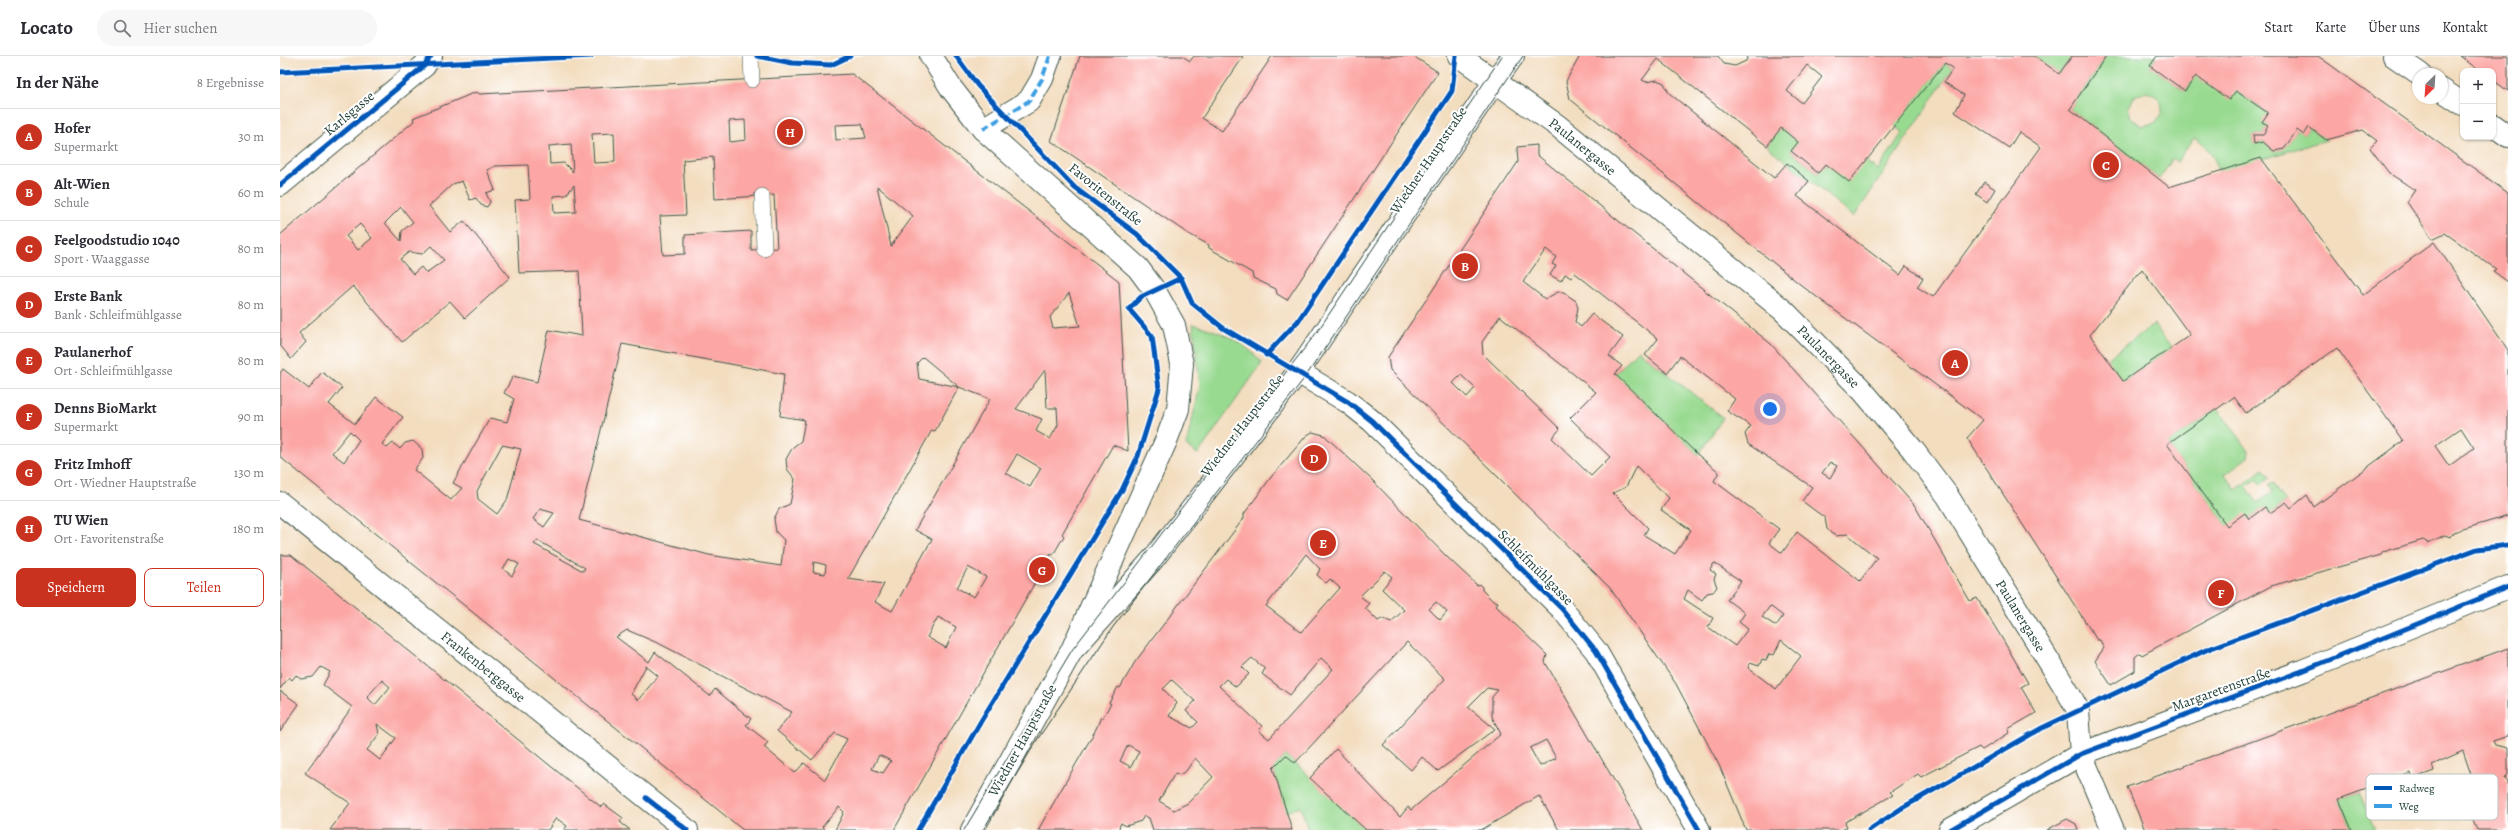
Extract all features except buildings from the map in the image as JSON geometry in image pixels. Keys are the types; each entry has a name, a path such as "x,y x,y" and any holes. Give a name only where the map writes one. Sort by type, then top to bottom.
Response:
{"street":[{"name":"Karlsgasse","path":"280,185 424,66 431,56"},
{"path":"932,56 951,88 983,129 1029,101 1042,79 1050,56"},
{"name":"Paulanergasse","path":"1459,56 1558,126 1784,311 1862,390 1913,450 1947,495 2070,694 2078,710 2081,754 2113,830"},
{"name":"Wiedner Hauptstraße","path":"1072,650 1154,558 1298,372 1512,56"},
{"path":"2394,56 2412,68"},
{"path":"2448,94 2460,102"},
{"path":"2496,127 2508,136"},
{"name":"Wiedner Hauptstraße","path":"972,830 1072,650 1166,441 1178,409 1182,364 1174,325 1155,291 1138,268 983,129"},
{"name":"Schleifmühlgasse","path":"1298,372 1348,402 1372,421 1562,609 1596,651 1699,830"},
{"name":"Frankenberggasse","path":"280,503 687,830"},
{"name":"Margaretenstraße","path":"1950,830 2081,754 2302,671 2508,587"}],"lane":[{"path":"751,56 752,80"},
{"path":"762,196 764,249"}],"green space":[{"path":"2035,56 2072,56 2059,74"},
{"path":"2106,56 2157,56 2150,66 2185,91 2196,76 2229,99 2236,91 2268,113 2268,125 2263,135 2253,135 2254,144 2263,142 2274,151 2284,149 2297,130 2304,135 2309,127 2326,140 2219,172 2210,152 2194,138 2177,162 2173,159 2159,179 2070,109","holes":["2146,92 2156,96 2160,101 2162,112 2155,123 2142,126 2131,119 2128,107 2134,96"]},
{"path":"1945,63 1953,68 1854,217 1767,146 1781,128 1798,142 1791,151 1818,173 1826,164 1865,161 1878,170 1903,132 1894,125"},
{"path":"1193,324 1213,330 1231,338 1247,348 1262,363 1198,454 1186,446 1200,386"},
{"path":"2154,324 2171,348 2123,381 2107,359"},
{"path":"1638,350 1723,418 1698,455 1615,374"},
{"path":"2218,408 2249,451 2248,457 2225,474 2236,490 2263,469 2270,478 2261,485 2257,479 2246,486 2258,503 2273,491 2269,485 2273,482 2286,502 2270,513 2265,507 2249,519 2227,526 2167,444"},
{"path":"1286,755 1366,830 1308,830 1301,807 1286,812 1273,768"},
{"path":"2359,792 2366,809 2366,820 2371,820 2375,830 2352,830 2339,799"}],"tram line":[{"path":"964,830 1072,650 1317,332 1502,56"},
{"path":"983,830 1037,740 1113,627 1306,376 1523,56"}],"marked path":[{"path":"983,129 1029,101 1042,79 1050,56"}],"cycle path":[{"path":"280,185 424,66 431,56"},
{"path":"280,72 591,56"},
{"path":"757,56 792,63 831,65 850,56"},
{"name":"Favoritenstraße","path":"956,56 978,86 1075,188 1137,234 1181,278 1192,303 1223,328 1348,402 1372,421 1562,609 1596,651 1699,830"},
{"path":"1266,355 1298,321 1452,91 1456,56"},
{"path":"918,830 981,721 1122,490 1138,456 1159,389 1152,336 1129,309 1141,297 1181,278"},
{"path":"1869,830 1902,808 2042,728 2206,650 2477,549 2508,545"},
{"path":"1950,830 2081,754 2302,671 2508,587"},
{"path":"646,798 687,830"}],"place":[{"name":"TU Wien","path":"790,132"},
{"name":"Feelgoodstudio 1040","path":"2106,165"},
{"name":"Alt-Wien","path":"1465,266"},
{"name":"Hofer","path":"1955,363"},
{"name":"Erste Bank","path":"1314,458"},
{"name":"Paulanerhof","path":"1323,543"},
{"name":"Fritz Imhoff","path":"1042,570"},
{"name":"Denns BioMarkt","path":"2221,593"}]}
